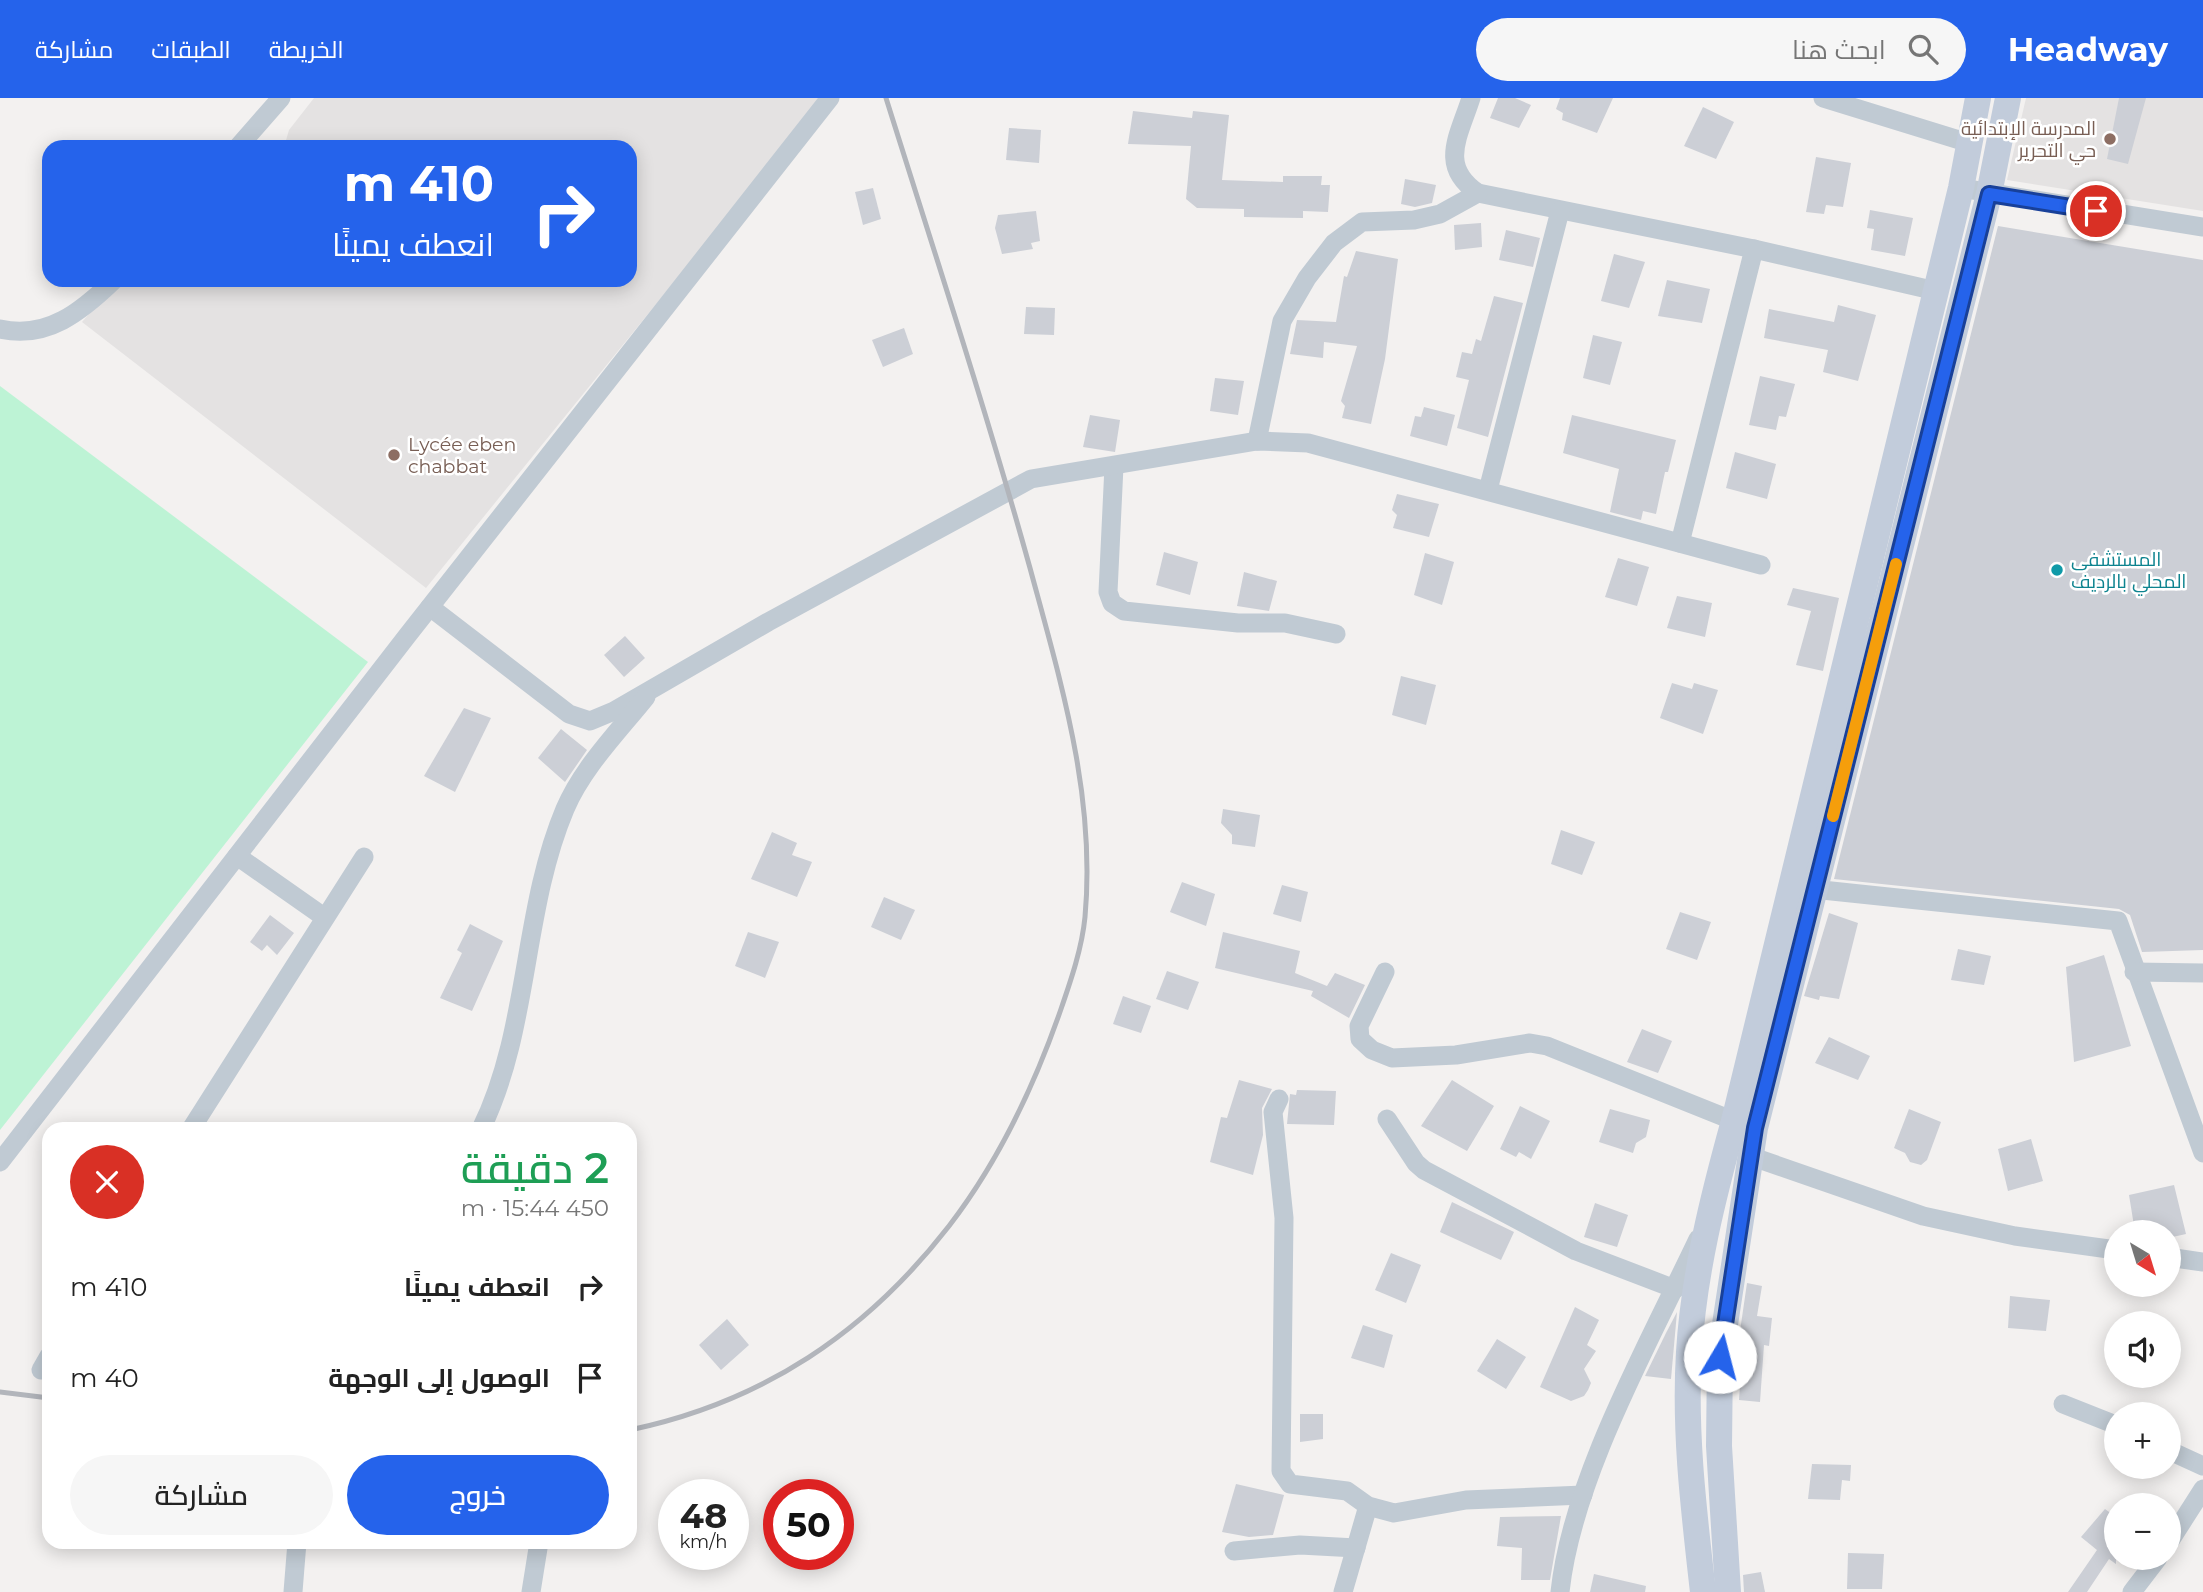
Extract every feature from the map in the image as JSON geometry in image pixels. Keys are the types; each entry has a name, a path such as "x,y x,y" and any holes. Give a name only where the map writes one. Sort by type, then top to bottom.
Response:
{"main road":[{"path":"1728,1592 1719,1446 1720,1357 1750,1156 1803,888 1961,188 1978,98"},
{"path":"1703,1592 1688,1446 1689,1353 1698,1271 1708,1216 1803,888 1989,194 2008,98"}],"street":[{"path":"244,140 281,98"},
{"path":"0,1162 430,607 830,98"},
{"path":"1471,98 1452,156 1458,174 1478,193 1755,248 1936,291"},
{"path":"1823,98 1969,144"},
{"path":"1961,188 2203,228"},
{"path":"1257,441 1282,321 1307,278 1334,243 1362,222 1415,220 1440,214 1478,193"},
{"path":"1488,490 1560,211"},
{"path":"1680,543 1755,248"},
{"path":"0,329 19,334 44,330 67,320 106,287"},
{"path":"430,607 580,720 601,717 1031,479 1257,441 1308,443 1761,565"},
{"path":"1114,466 1108,592 1116,607 1124,611 1238,623 1285,623 1336,634"},
{"path":"484,1122 503,1074 550,855 565,809 581,778 653,688"},
{"path":"237,856 324,917"},
{"path":"195,1122 364,857"},
{"path":"1803,888 2118,921 2134,972 2203,1153"},
{"path":"1385,972 1359,1026 1360,1039 1372,1051 1392,1058 1456,1055 1530,1043 1547,1046 1734,1121"},
{"path":"2134,972 2203,973"},
{"path":"1279,1099 1273,1112 1284,1218 1281,1471 1290,1484 1347,1491 1368,1506 1394,1513 1466,1500 1583,1495"},
{"path":"1387,1119 1416,1163 1424,1170 1576,1251 1675,1289"},
{"path":"1750,1156 1934,1219 2015,1236 2104,1248"},
{"path":"1560,1592 1562,1573 1583,1495 1603,1443 1708,1216"},
{"path":"2181,1259 2203,1262"},
{"path":"2063,1404 2104,1420"},
{"path":"2181,1456 2203,1466"},
{"path":"2181,1524 2203,1489"},
{"path":"1343,1592 1368,1506"},
{"path":"1234,1551 1300,1545 1356,1548"},
{"path":"293,1592 296,1549"},
{"path":"531,1592 538,1549"},
{"path":"2132,1592 2149,1570"}],"shaded area":[{"name":"Lycée eben chabbat","path":"314,98 823,98 426,588 82,322 112,287 637,287 637,140 286,140 289,130"},
{"name":"المدرسة الإبتدائية حي التحرير","path":"2026,98 2203,98 2203,211 2007,180"}],"green space":[{"path":"0,386 368,662 0,1130"}],"building":[{"path":"1498,98 1515,98 1531,105 1519,128 1490,118"},
{"path":"1560,98 1613,98 1597,133 1562,120 1563,113 1556,109"},
{"path":"2119,98 2146,98 2128,164 2107,159"},
{"path":"1703,107 1734,122 1716,159 1684,146"},
{"path":"1133,111 1192,118 1193,111 1229,115 1222,180 1283,182 1283,176 1322,176 1321,185 1330,185 1328,212 1303,211 1303,218 1244,217 1244,209 1197,208 1186,199 1191,146 1128,144"},
{"path":"1009,128 1041,130 1039,163 1006,160"},
{"path":"1816,157 1851,163 1843,207 1826,205 1824,214 1806,212"},
{"path":"1405,179 1436,185 1432,203 1415,207 1401,204"},
{"path":"873,188 881,219 863,225 855,192"},
{"path":"1870,210 1913,218 1905,256 1871,250 1874,229 1867,228"},
{"path":"1036,211 1040,241 1031,243 1033,249 1002,254 995,228 998,215"},
{"path":"1481,223 1482,247 1455,250 1454,225"},
{"name":"المستشفى المحلي بالرديف","path":"1998,226 2203,260 2203,950 2142,952 2130,915 2119,909 1834,879"},
{"path":"1506,230 1540,238 1533,267 1499,260"},
{"path":"1356,251 1398,259 1385,359 1371,424 1342,418 1345,406 1341,401 1357,346 1324,342 1323,358 1290,354 1297,320 1336,322 1344,276 1347,277"},
{"path":"1614,254 1645,262 1629,308 1601,301"},
{"path":"1667,280 1710,289 1702,323 1658,316"},
{"path":"1494,296 1523,303 1488,437 1457,428 1469,380 1456,377 1462,352 1472,354 1476,339 1481,341"},
{"path":"1838,305 1876,315 1858,381 1823,372 1828,350 1764,338 1769,309 1834,322"},
{"path":"1026,307 1055,308 1054,335 1024,334"},
{"path":"904,328 913,354 883,367 872,340"},
{"path":"1593,335 1622,342 1610,385 1583,378"},
{"path":"1760,376 1795,384 1786,417 1779,416 1776,430 1749,425"},
{"path":"1215,378 1244,381 1238,415 1210,411"},
{"path":"1424,407 1455,415 1447,446 1410,436 1415,416 1421,417"},
{"path":"1090,415 1120,420 1115,452 1083,447"},
{"path":"1572,415 1676,440 1668,472 1665,472 1656,514 1643,511 1641,520 1610,512 1619,469 1563,453"},
{"path":"1735,452 1776,464 1767,499 1726,488"},
{"path":"1397,494 1439,504 1429,537 1393,528 1397,515 1392,510"},
{"path":"1164,552 1198,562 1190,595 1156,585"},
{"path":"1425,553 1454,562 1442,605 1414,595"},
{"path":"1618,558 1649,567 1637,606 1605,597"},
{"path":"1244,572 1277,581 1269,611 1237,606"},
{"path":"1793,588 1839,598 1823,671 1796,665 1811,611 1787,605"},
{"path":"1677,596 1712,603 1705,637 1667,628"},
{"path":"625,636 645,658 624,677 604,655"},
{"path":"1401,676 1436,685 1426,725 1392,715"},
{"path":"1672,683 1692,689 1694,683 1718,690 1703,734 1660,718"},
{"path":"464,708 491,718 455,792 424,776"},
{"path":"561,729 587,750 565,782 538,758"},
{"path":"1223,809 1260,815 1255,847 1232,844 1232,835 1221,823"},
{"path":"1561,830 1595,842 1582,875 1551,864"},
{"path":"772,832 797,843 792,855 812,862 797,897 751,879"},
{"path":"1182,882 1215,894 1206,926 1170,912"},
{"path":"1282,885 1308,892 1301,922 1273,914"},
{"path":"884,897 915,910 901,940 871,927"},
{"path":"1680,912 1711,922 1697,960 1666,949"},
{"path":"1829,913 1858,923 1839,999 1820,996 1819,1000 1804,996"},
{"path":"270,915 294,933 277,955 267,945 262,951 250,942"},
{"path":"470,924 503,941 472,1011 440,998 462,953 457,950"},
{"path":"748,932 779,942 765,978 735,966"},
{"path":"1223,932 1300,951 1295,973 1327,986 1335,973 1365,985 1349,1018 1311,996 1313,991 1215,968"},
{"path":"1958,949 1991,956 1984,985 1951,980"},
{"path":"2104,955 2131,1046 2074,1062 2066,967"},
{"path":"1167,971 1199,982 1188,1010 1156,999"},
{"path":"1123,996 1151,1006 1141,1033 1113,1024"},
{"path":"1642,1029 1672,1041 1658,1073 1627,1062"},
{"path":"1829,1037 1870,1056 1858,1080 1815,1063"},
{"path":"1239,1080 1272,1089 1262,1108 1263,1135 1253,1175 1210,1162 1221,1117 1227,1118"},
{"path":"1452,1080 1494,1106 1467,1151 1421,1126"},
{"path":"1297,1090 1336,1091 1334,1125 1287,1124 1290,1094 1296,1095"},
{"path":"1520,1106 1550,1121 1531,1159 1519,1152 1516,1157 1500,1149"},
{"path":"1610,1109 1650,1120 1646,1137 1636,1143 1633,1153 1599,1142"},
{"path":"1909,1109 1941,1122 1927,1160 1921,1165 1910,1162 1905,1153 1894,1148"},
{"path":"2031,1139 2043,1181 2008,1191 1998,1149"},
{"path":"2174,1185 2186,1234 2181,1235 2181,1220 2133,1220 2129,1195"},
{"path":"1452,1202 1514,1232 1501,1260 1440,1232"},
{"path":"1595,1203 1628,1215 1617,1247 1584,1237"},
{"path":"1391,1253 1421,1265 1406,1303 1375,1290"},
{"path":"1747,1283 1762,1286 1757,1316 1772,1318 1769,1346 1764,1345 1760,1402 1739,1400 1743,1340 1739,1338"},
{"path":"2010,1296 2050,1300 2046,1331 2008,1328"},
{"path":"1575,1307 1599,1320 1587,1345 1596,1351 1584,1369 1591,1383 1584,1396 1571,1401 1540,1387"},
{"path":"1677,1312 1671,1379 1645,1376 1666,1333"},
{"path":"727,1319 749,1345 721,1370 699,1345"},
{"path":"1363,1325 1393,1335 1384,1368 1351,1358"},
{"path":"1497,1339 1526,1357 1506,1389 1477,1371"},
{"path":"1300,1414 1323,1414 1323,1439 1300,1442"},
{"path":"1812,1464 1851,1465 1850,1481 1842,1480 1840,1500 1808,1499"},
{"path":"1236,1484 1284,1495 1273,1535 1249,1537 1222,1532"},
{"path":"2104,1510 2104,1566 2087,1592 2068,1592 2097,1550 2081,1537"},
{"path":"1561,1516 1550,1580 1521,1580 1522,1548 1497,1546 1500,1517"},
{"path":"1848,1553 1884,1554 1882,1589 1847,1589"},
{"path":"1761,1572 1765,1592 1744,1592 1743,1575"},
{"path":"1594,1574 1646,1586 1645,1592 1590,1592"}],"railway":[{"path":"637,1428 678,1418 724,1401 808,1358 847,1330 883,1299 917,1264 967,1201 1014,1122 1050,1038 1081,940 1087,872 1085,828 1081,784 1064,697 996,450 886,98"},
{"path":"0,1392 42,1397"}],"slow traffic":[{"path":"1833,816 1896,564"}],"place":[{"name":"المدرسة الإبتدائية حي التحرير","path":"2110,139"},
{"name":"Lycée eben chabbat","path":"394,455"},
{"name":"المستشفى المحلي بالرديف","path":"2057,570"}],"route":[{"path":"1720,1357 1734,1251 1755,1128 1989,194 2096,211"}]}
